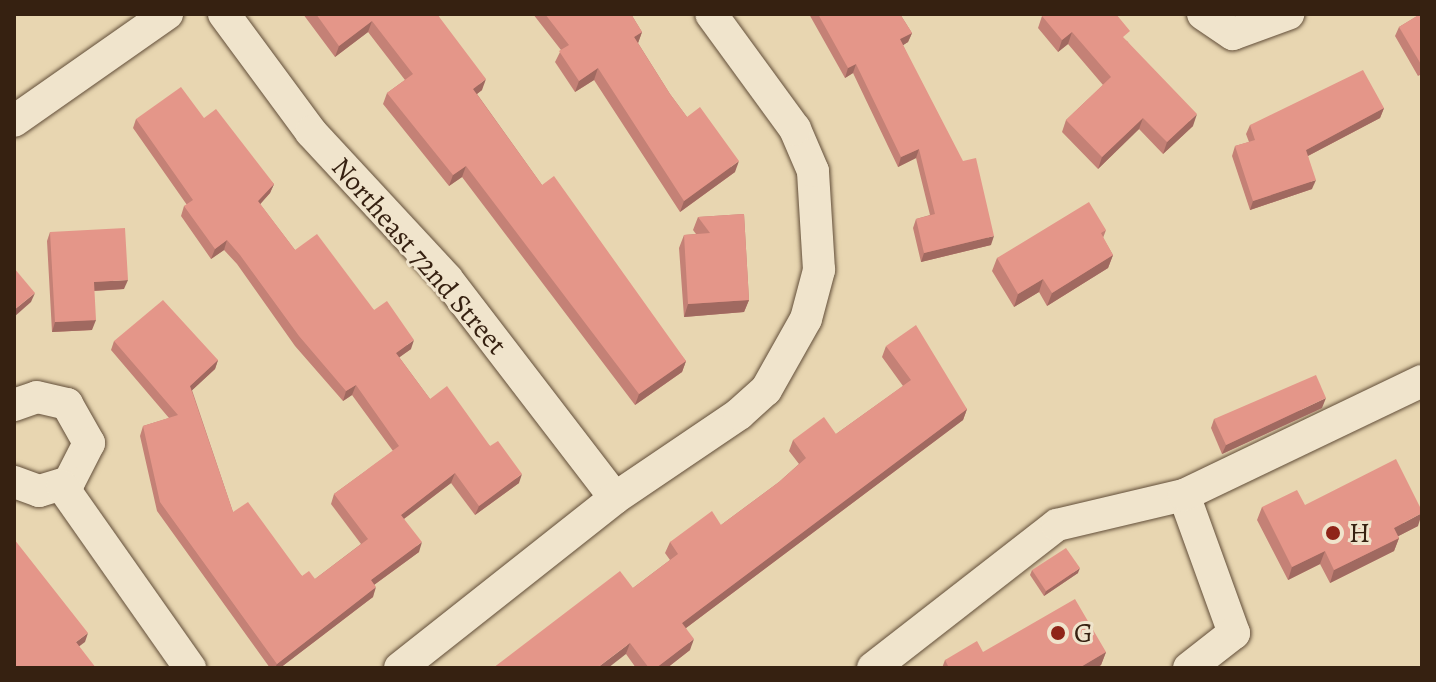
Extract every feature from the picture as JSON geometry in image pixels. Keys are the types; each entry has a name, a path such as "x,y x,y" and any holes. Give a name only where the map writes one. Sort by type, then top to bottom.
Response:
{"street":[{"path":"14,121 167,14"},
{"name":"Northeast 72nd Street","path":"224,14 311,132 447,279 615,498"},
{"path":"400,668 615,498 766,390 806,319 819,270 819,215 801,143 711,14"},
{"path":"1203,14 1233,34 1288,14"},
{"path":"873,668 1057,525 1184,495 1422,381"},
{"path":"14,405 53,398 78,414 87,458 62,486 39,491 14,482"},
{"path":"62,486 190,668"},
{"path":"1184,495 1234,633 1189,668"}],"building":[{"path":"316,14 437,14 486,79 473,89 542,185 554,176 686,361 639,394 466,166 453,175 387,93 413,74 372,21 339,46"},
{"path":"545,14 631,14 642,32 634,37 670,94 687,117 700,107 739,161 684,201 598,68 579,81 559,51 569,45"},
{"path":"818,14 900,14 912,33 900,39 963,161 976,158 994,236 924,253 916,219 935,214 919,149 901,157 856,64 848,68"},
{"path":"1116,14 1130,31 1123,37 1197,114 1167,142 1143,118 1102,157 1066,120 1111,77 1072,32 1062,40 1042,16"},
{"path":"1422,14 1422,66 1399,27"},
{"path":"1363,70 1384,108 1306,150 1316,180 1253,201 1235,146 1255,140 1250,125"},
{"path":"181,87 204,118 216,109 274,184 258,201 295,250 317,234 374,310 387,301 414,340 396,353 430,399 447,386 490,446 498,441 522,474 479,506 455,473 401,515 422,542 371,580 376,587 277,664 160,502 143,426 178,415 114,341 163,300 218,360 190,386 233,512 248,502 302,576 309,571 315,579 368,539 334,494 399,446 356,385 346,391 299,336 227,240 215,249 184,206 193,200 136,119"},
{"path":"1089,202 1106,230 1101,233 1113,255 1052,293 1043,279 1018,294 997,258"},
{"path":"744,214 749,300 688,304 684,235 710,233 698,217"},
{"path":"125,228 128,280 94,282 96,320 55,322 50,232"},
{"path":"14,268 35,293 14,310"},
{"path":"916,325 967,409 682,623 694,639 656,668 649,668 630,643 597,668 493,668 620,571 633,588 678,554 670,542 712,511 721,525 779,482 806,458 793,440 824,417 836,434 911,380 886,346"},
{"path":"1316,375 1326,398 1226,445 1214,419"},
{"name":"H","path":"1396,459 1422,511 1394,528 1399,538 1334,570 1325,551 1292,567 1262,507 1297,490 1305,505"},
{"path":"14,539 88,633 76,642 96,668 14,668"},
{"path":"1066,548 1080,568 1046,591 1032,570"},
{"name":"G","path":"1075,599 1106,652 1079,668 949,668 945,660 977,641 983,652"}],"place":[{"name":"H","path":"1333,533"},
{"name":"G","path":"1058,633"}]}
